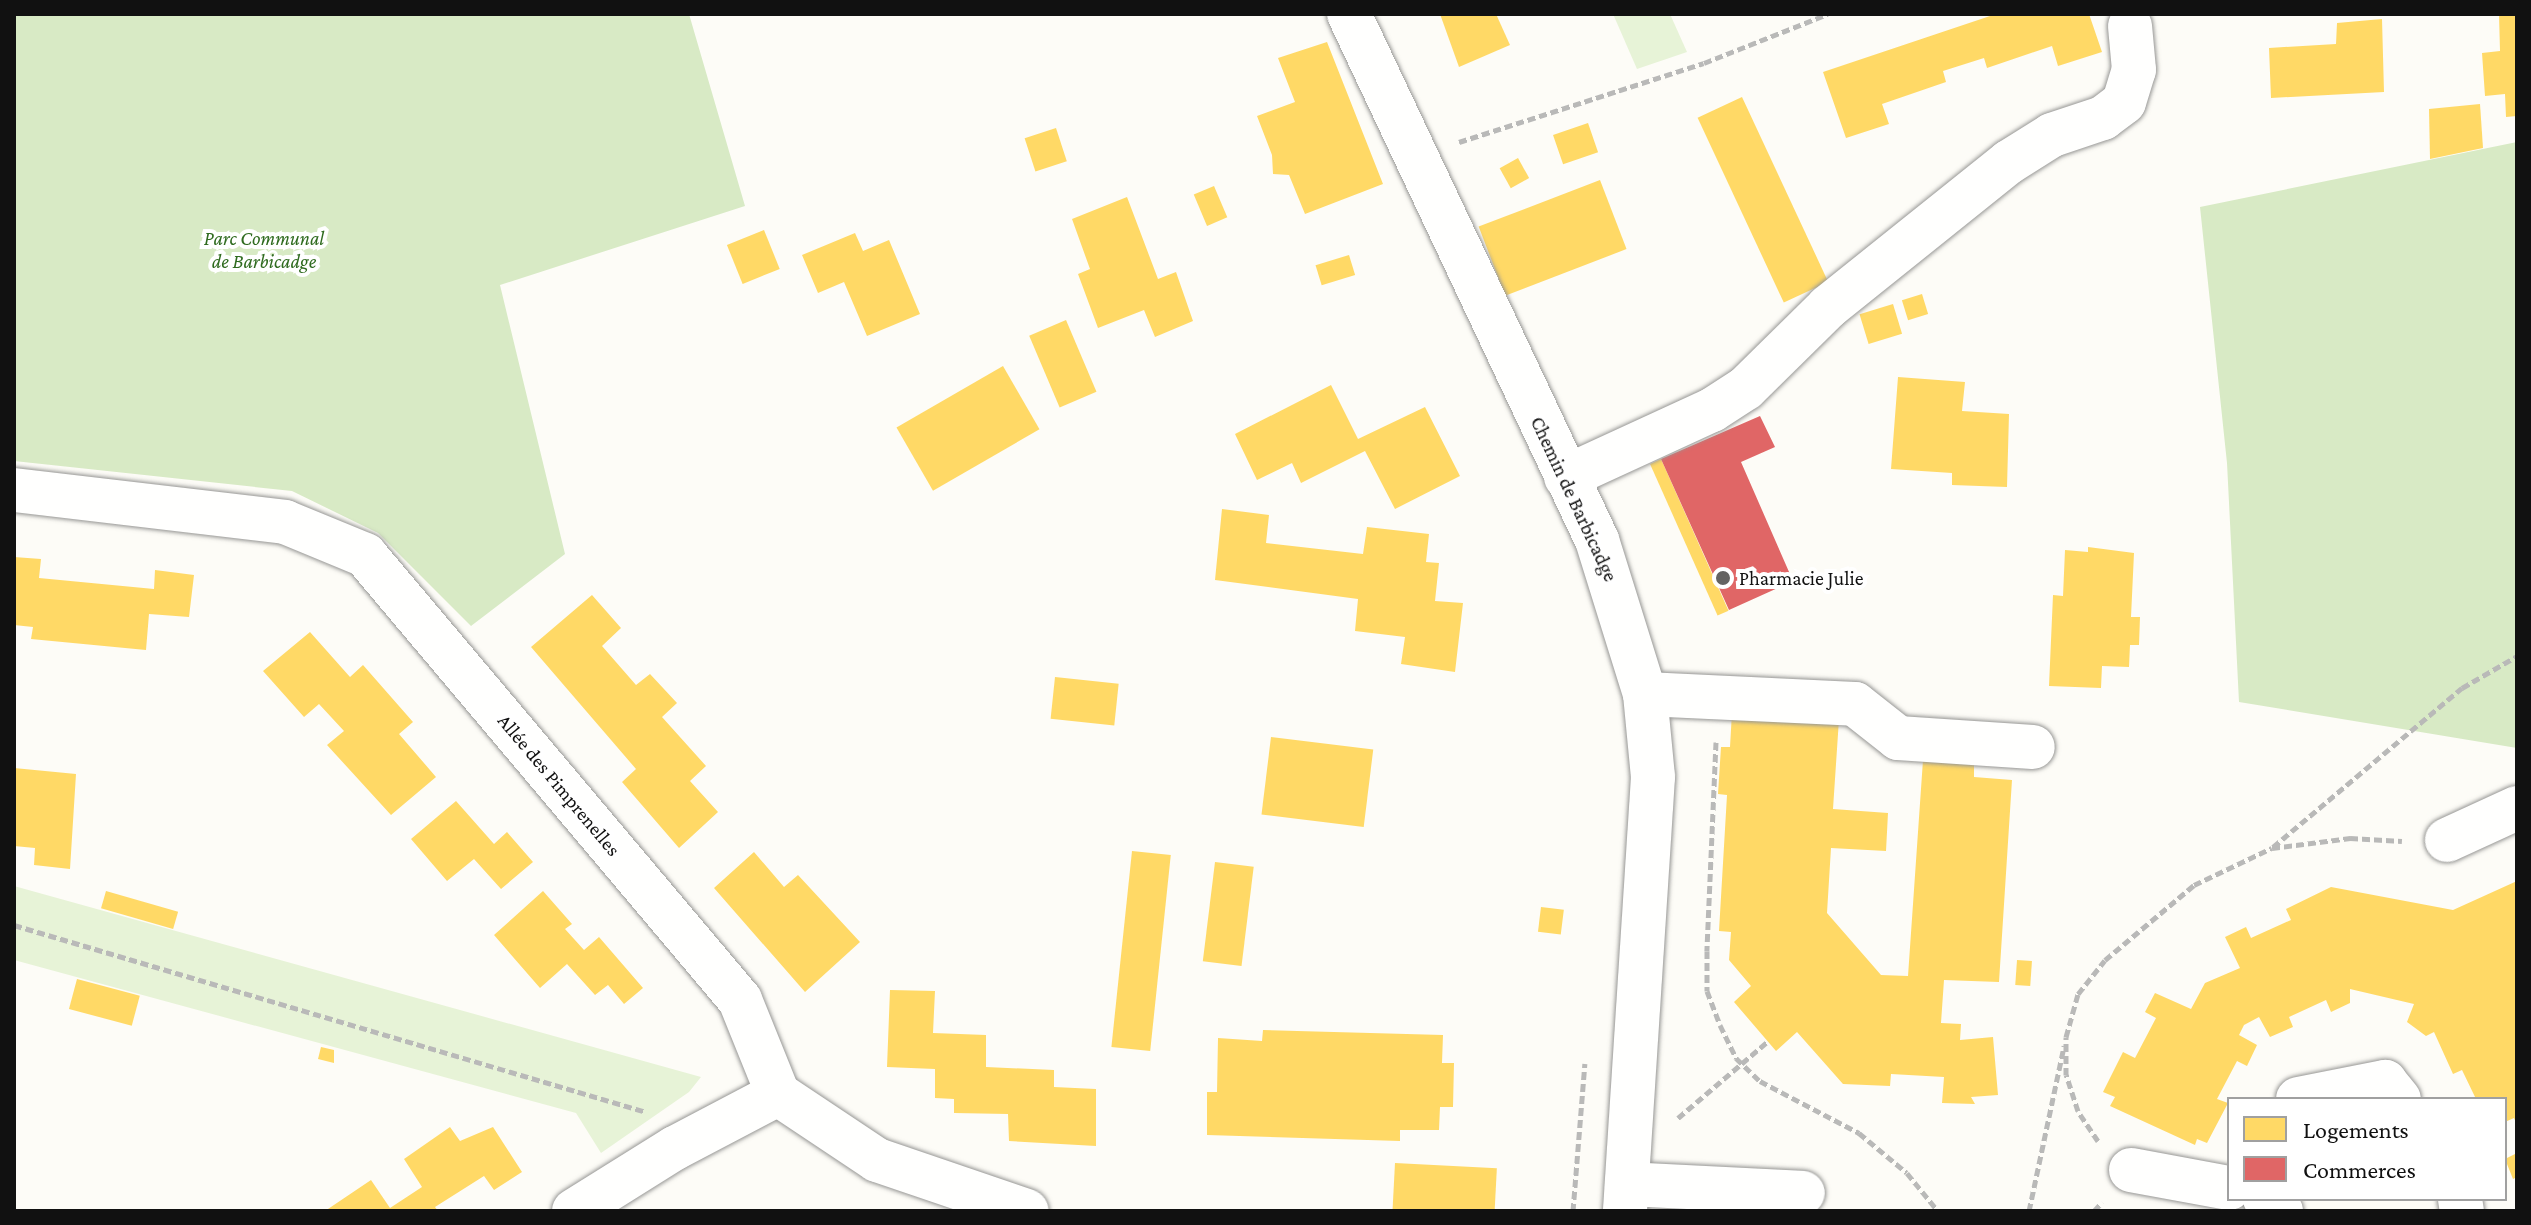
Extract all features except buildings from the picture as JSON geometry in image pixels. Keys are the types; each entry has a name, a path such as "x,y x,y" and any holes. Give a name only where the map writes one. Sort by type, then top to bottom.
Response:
{"street":[{"name":"Chemin de Barbicadge","path":"1349,14 1616,589 1645,694 1653,777 1627,1185"},
{"path":"1566,477 1712,410 1746,388 1828,307 2009,162 2052,135 2103,118 2124,102 2134,70 2130,26"},
{"name":"Allée des Pimprenelles","path":"14,490 285,522 365,555 740,1000 778,1094"},
{"path":"1645,694 1718,695 1855,704 1898,738 2033,747"},
{"path":"2447,840 2517,808"},
{"path":"2308,1097 2385,1082 2397,1097"},
{"path":"574,1211 675,1148 778,1094 877,1160 923,1180 1027,1211"},
{"path":"2131,1170 2227,1188"},
{"path":"1627,1185 1803,1193"}],"path":[{"path":"1418,166 1456,143 1704,63 1828,14"},
{"path":"2029,1211 2078,994 2134,931 2194,885 2272,848 2462,688 2517,656"},
{"path":"1718,695 1707,991 1741,1063 1760,1081 1859,1133 1907,1173 1938,1211"},
{"path":"2272,848 2350,838 2447,840"},
{"path":"14,925 650,1113 675,1148"},
{"path":"2066,1037 2066,1075 2078,1111 2098,1141 2131,1170"},
{"path":"1627,1185 1741,1063 1768,1041"},
{"path":"1573,1211 1586,1049"}],"green space":[{"name":"Parc Communal de Barbicadge","path":"14,14 689,14 745,206 500,285 565,554 471,626 378,533 292,491 14,461"},
{"path":"1613,14 1670,14 1687,52 1637,69"},
{"path":"2517,142 2517,748 2239,702 2227,463 2200,207"},
{"path":"14,886 701,1077 689,1092 601,1153 576,1113 14,960"}],"place":[{"name":"Pharmacie Julie","path":"1723,578"}]}
